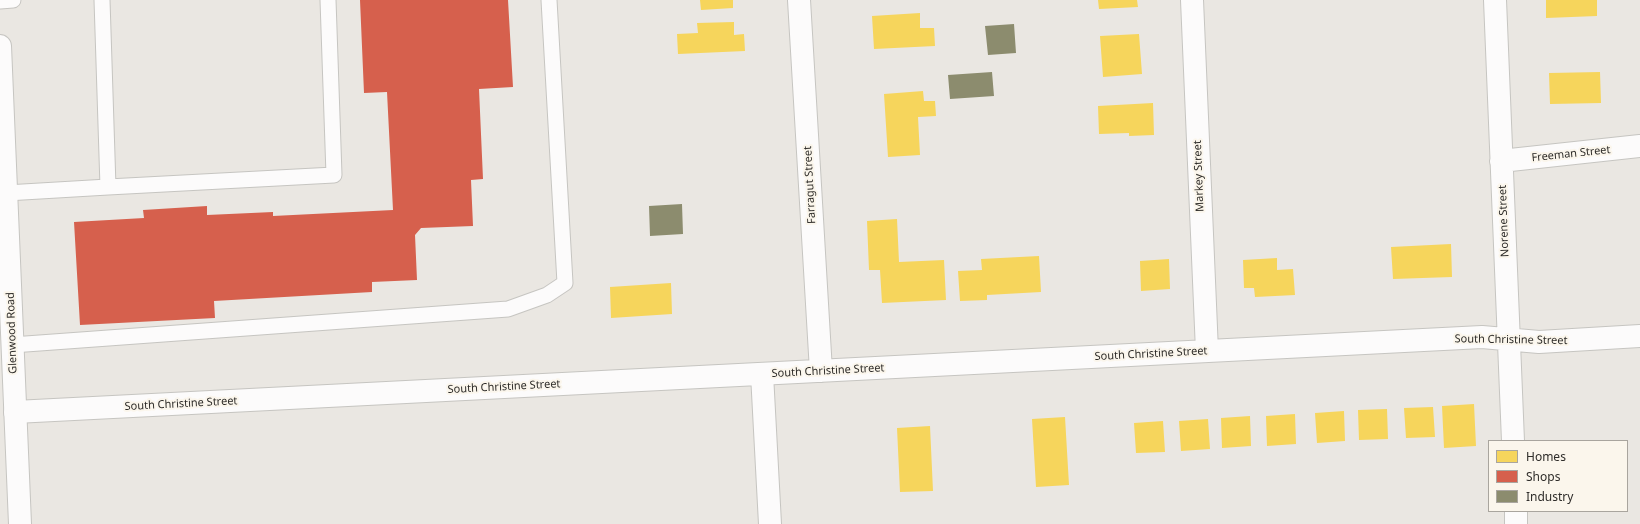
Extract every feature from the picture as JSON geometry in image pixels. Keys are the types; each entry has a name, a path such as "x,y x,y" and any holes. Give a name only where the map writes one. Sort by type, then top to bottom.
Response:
{"street":[{"name":"Farragut Street","path":"799,0 821,371"},
{"name":"Markey Street","path":"1192,0 1207,351"},
{"name":"Norene Street","path":"1494,0 1513,440"},
{"name":"Glenwood Road","path":"0,46 4,184 20,524"},
{"name":"Freeman Street","path":"1501,161 1640,146"},
{"name":"South Christine Street","path":"15,412 1482,337 1539,342 1640,336"},
{"path":"762,374 770,524"},
{"path":"1516,512 1516,524"}],"lane":[{"path":"0,1 13,0"},
{"path":"102,0 108,187"},
{"path":"4,184 108,187 334,175 328,0"},
{"path":"12,345 508,309 547,295 565,283 549,0"}],"building: Homes":[{"path":"700,0 733,0 733,8 701,10"},
{"path":"1098,0 1137,0 1138,7 1099,9"},
{"path":"1546,0 1597,0 1597,16 1546,18"},
{"path":"920,13 920,28 934,28 935,46 874,49 872,16"},
{"path":"734,22 734,35 744,34 745,51 678,54 677,34 698,33 697,23"},
{"path":"1139,34 1142,74 1103,77 1100,36"},
{"path":"1600,72 1601,103 1550,104 1549,73"},
{"path":"923,91 924,101 935,101 936,116 918,117 920,155 888,157 884,94"},
{"path":"1153,103 1154,135 1129,136 1129,133 1099,134 1098,106"},
{"path":"897,219 899,262 944,260 946,300 882,303 880,270 869,270 867,221"},
{"path":"1451,244 1452,277 1393,279 1391,247"},
{"path":"1039,256 1041,292 987,295 987,300 960,301 958,271 982,270 981,259"},
{"path":"1277,258 1277,270 1293,269 1295,295 1255,297 1254,288 1244,288 1243,260"},
{"path":"1169,259 1170,289 1141,291 1140,261"},
{"path":"671,283 672,314 611,318 610,287"},
{"path":"1474,404 1476,446 1444,448 1442,406"},
{"path":"1433,407 1435,437 1406,438 1404,408"},
{"path":"1387,409 1388,439 1359,440 1358,410"},
{"path":"1344,411 1345,441 1317,443 1315,413"},
{"path":"1295,414 1296,444 1267,446 1266,416"},
{"path":"1250,416 1251,446 1222,448 1221,418"},
{"path":"1065,417 1069,485 1036,487 1032,419"},
{"path":"1208,419 1210,449 1181,451 1179,421"},
{"path":"1163,421 1165,452 1136,453 1134,423"},
{"path":"930,426 933,491 900,492 897,428"}],"building: Shops":[{"path":"360,0 508,0 513,87 479,89 483,179 471,180 473,226 421,228 415,235 417,280 372,282 372,292 214,301 215,318 80,325 74,222 144,218 143,210 207,206 207,215 273,212 273,216 393,210 387,92 364,93"}],"building: Industry":[{"path":"1014,24 1016,53 988,55 985,26"},
{"path":"992,72 994,96 950,99 948,75"},
{"path":"682,204 683,234 650,236 649,206"}]}
